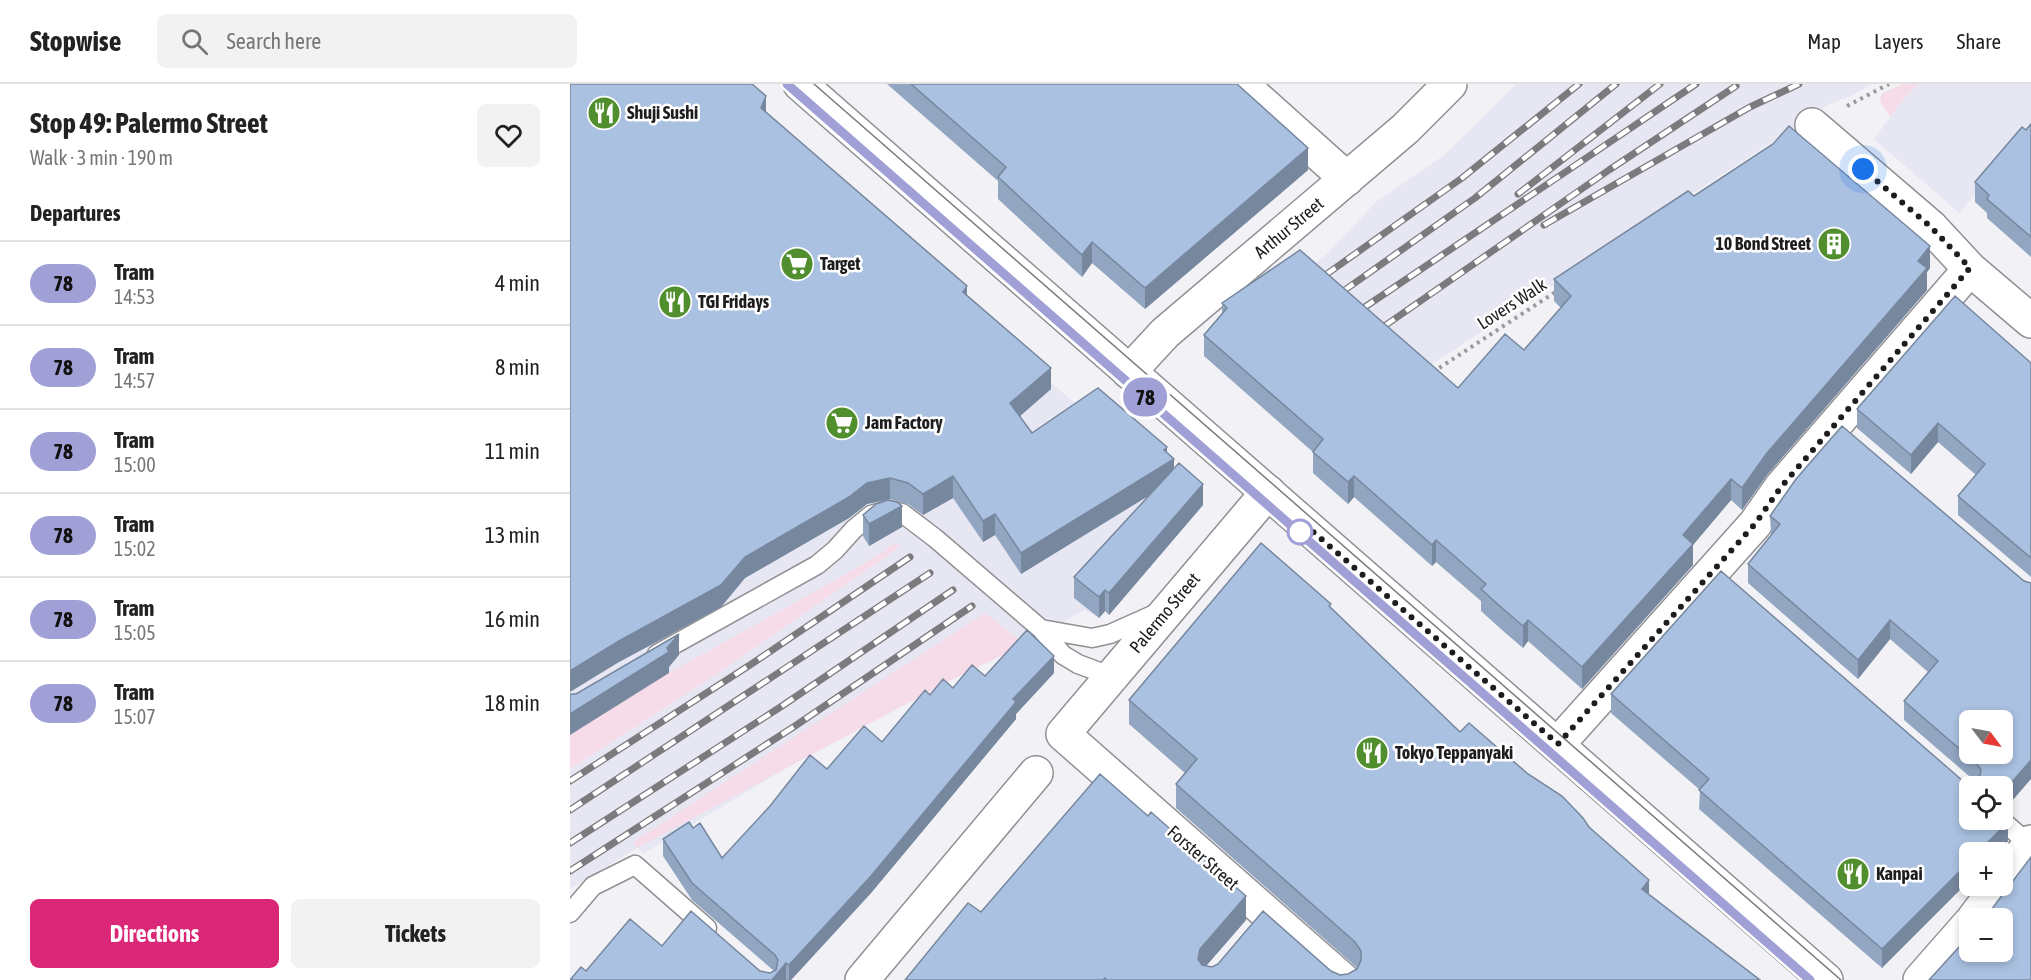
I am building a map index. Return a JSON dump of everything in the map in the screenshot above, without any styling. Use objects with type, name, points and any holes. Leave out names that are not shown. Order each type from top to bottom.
[{"type":"street","points":[[800,84],[1826,980]]},
{"type":"street","points":[[1241,84],[1347,179]]},
{"type":"street","name":"Arthur Street","points":[[1129,372],[1165,333],[1405,129],[1450,84]]},
{"type":"street","points":[[1812,125],[1931,227],[1970,268],[2031,321]]},
{"type":"street","points":[[1558,744],[1721,576],[1781,487],[1841,429],[1970,268]]},
{"type":"street","name":"Palermo Street","points":[[1064,734],[1268,492]]},
{"type":"street","name":"Forster Street","points":[[1064,734],[1259,922],[1343,980]]},
{"type":"street","points":[[862,980],[1036,773]]},
{"type":"street","points":[[2013,866],[2030,843]]},
{"type":"street","points":[[1982,908],[1991,896]]},
{"type":"street","points":[[1920,980],[1959,936]]},
{"type":"lane","points":[[646,660],[817,565],[871,515],[888,510],[902,513],[917,524],[1041,629],[1063,655],[1078,664],[1113,677]]},
{"type":"lane","points":[[1041,629],[1092,638],[1170,608]]},
{"type":"lane","points":[[2013,829],[2030,843]]},
{"type":"lane","points":[[570,913],[593,886],[635,865],[723,942]]},
{"type":"path","name":"Lovers Walk","points":[[1428,375],[1558,291]]},
{"type":"shaded area","name":"Jam Factory","points":[[570,84],[706,84],[1197,509],[1099,617],[1084,610],[1025,644],[949,681],[790,766],[643,854],[637,848],[570,889],[570,769],[714,676],[900,547],[894,544],[862,565],[669,673],[570,734]]},
{"type":"shaded area","points":[[1516,84],[1872,84],[1851,96],[1830,104],[1431,365],[1424,365],[1312,451],[1204,356],[1327,254],[1377,201],[1443,156]]},
{"type":"shaded area","points":[[1902,84],[1919,84],[1905,97],[1890,117],[1880,97],[1883,93]]},
{"type":"shaded area","points":[[1919,84],[2031,84],[2031,131],[1959,213],[1874,139],[1905,97]]},
{"type":"shaded area","points":[[895,543],[900,547],[714,676],[570,769],[570,734],[669,673],[862,565]]},
{"type":"shaded area","points":[[985,613],[1025,644],[949,681],[637,848],[633,842]]},
{"type":"building","name":"Jam Factory","points":[[570,84],[752,84],[766,96],[761,108],[967,286],[963,292],[1051,368],[1010,403],[1032,433],[1098,388],[1167,447],[1164,450],[1174,459],[1021,553],[995,514],[983,521],[953,476],[923,494],[908,483],[890,478],[867,483],[849,497],[745,557],[721,585],[619,641],[570,671]]},
{"type":"building","points":[[911,84],[1237,84],[1308,148],[1145,288],[1092,242],[1082,255],[998,177],[1006,167]]},
{"type":"building","points":[[2031,124],[2031,237],[1987,199],[1989,195],[1975,182],[2022,127],[2026,130]]},
{"type":"building","points":[[1789,126],[1930,246],[1918,261],[1927,268],[1767,453],[1742,488],[1731,479],[1683,535],[1693,544],[1582,667],[1528,620],[1523,626],[1502,608],[1481,589],[1486,584],[1436,540],[1432,545],[1354,476],[1348,482],[1313,452],[1323,439],[1204,335],[1227,308],[1222,303],[1300,250],[1458,388],[1505,334],[1524,350],[1571,296],[1554,279],[1688,191],[1694,196],[1773,144]]},
{"type":"building","points":[[1955,296],[2031,363],[2031,558],[1958,496],[1985,464],[1938,423],[1911,455],[1857,409]]},
{"type":"building","points":[[1842,426],[2024,581],[2031,583],[2031,760],[2013,781],[2013,776],[1980,776],[1981,770],[1977,764],[2013,764],[2013,710],[1959,710],[1959,748],[1904,701],[1938,661],[1890,620],[1858,660],[1748,564],[1780,524],[1770,516],[1796,479]]},
{"type":"building","points":[[1179,463],[1203,484],[1109,593],[1105,590],[1099,597],[1074,577]]},
{"type":"building","points":[[888,500],[902,506],[869,524],[863,515],[876,504]]},
{"type":"building","points":[[1261,543],[1331,604],[1329,606],[1460,732],[1469,723],[1528,774],[1562,796],[1589,827],[1649,880],[1642,889],[1760,980],[1107,980],[1105,978],[1103,980],[905,980],[968,903],[981,912],[1100,774],[1148,816],[1151,812],[1246,896],[1200,949],[1198,959],[1202,965],[1212,967],[1218,964],[1263,911],[1331,971],[1340,975],[1357,969],[1361,960],[1361,951],[1355,942],[1176,784],[1197,759],[1129,700]]},
{"type":"building","points":[[1721,571],[1959,778],[1959,830],[2000,830],[1988,842],[1959,842],[1959,872],[1882,949],[1699,790],[1709,779],[1611,694]]},
{"type":"building","points":[[1027,630],[1054,656],[1013,699],[1016,702],[871,876],[789,965],[786,963],[772,980],[570,980],[581,967],[586,971],[630,919],[662,946],[691,911],[760,971],[770,973],[776,970],[778,960],[775,955],[692,883],[663,839],[689,822],[693,828],[700,823],[722,858],[770,806],[810,755],[827,769],[864,726],[882,742],[925,690],[930,695],[943,679],[953,688],[972,665],[985,676]]},
{"type":"building","points":[[679,634],[667,648],[669,652],[570,714],[570,694],[576,694]]},
{"type":"building","points":[[2031,857],[2031,980],[1929,980],[1959,947],[1959,962],[2013,962],[2013,908],[1993,908],[2002,896],[2013,896],[2013,881]]},
{"type":"tram line","points":[[787,84],[1810,980]]},
{"type":"tram line","name":"78","points":[[787,84],[1810,980]]},
{"type":"tram line","points":[[814,84],[1841,980]]},
{"type":"railway","points":[[1324,276],[1462,178],[1579,84]]},
{"type":"railway","points":[[1342,292],[1475,198],[1616,84]]},
{"type":"railway","points":[[1518,194],[1660,84]]},
{"type":"railway","points":[[1362,309],[1696,84]]},
{"type":"railway","points":[[1544,225],[1750,107],[1799,84]]},
{"type":"railway","points":[[1383,327],[1609,170],[1736,86]]},
{"type":"railway","points":[[570,781],[753,663],[910,557]]},
{"type":"railway","points":[[570,810],[930,573]]},
{"type":"railway","points":[[570,843],[782,706],[953,590]]},
{"type":"railway","points":[[570,871],[795,726],[972,606]]},
{"type":"place","name":"Shuji Sushi","points":[[604,113]]},
{"type":"place","name":"10 Bond Street","points":[[1834,244]]},
{"type":"place","name":"Target","points":[[797,264]]},
{"type":"place","name":"TGI Fridays","points":[[675,302]]},
{"type":"place","name":"Jam Factory","points":[[842,423]]},
{"type":"place","name":"Tokyo Teppanyaki","points":[[1372,753]]},
{"type":"place","name":"Kanpai","points":[[1853,874]]},
{"type":"route","points":[[1300,532],[1304,524],[1558,744],[1755,524],[1781,487],[1970,268],[1931,227],[1863,169]]}]
